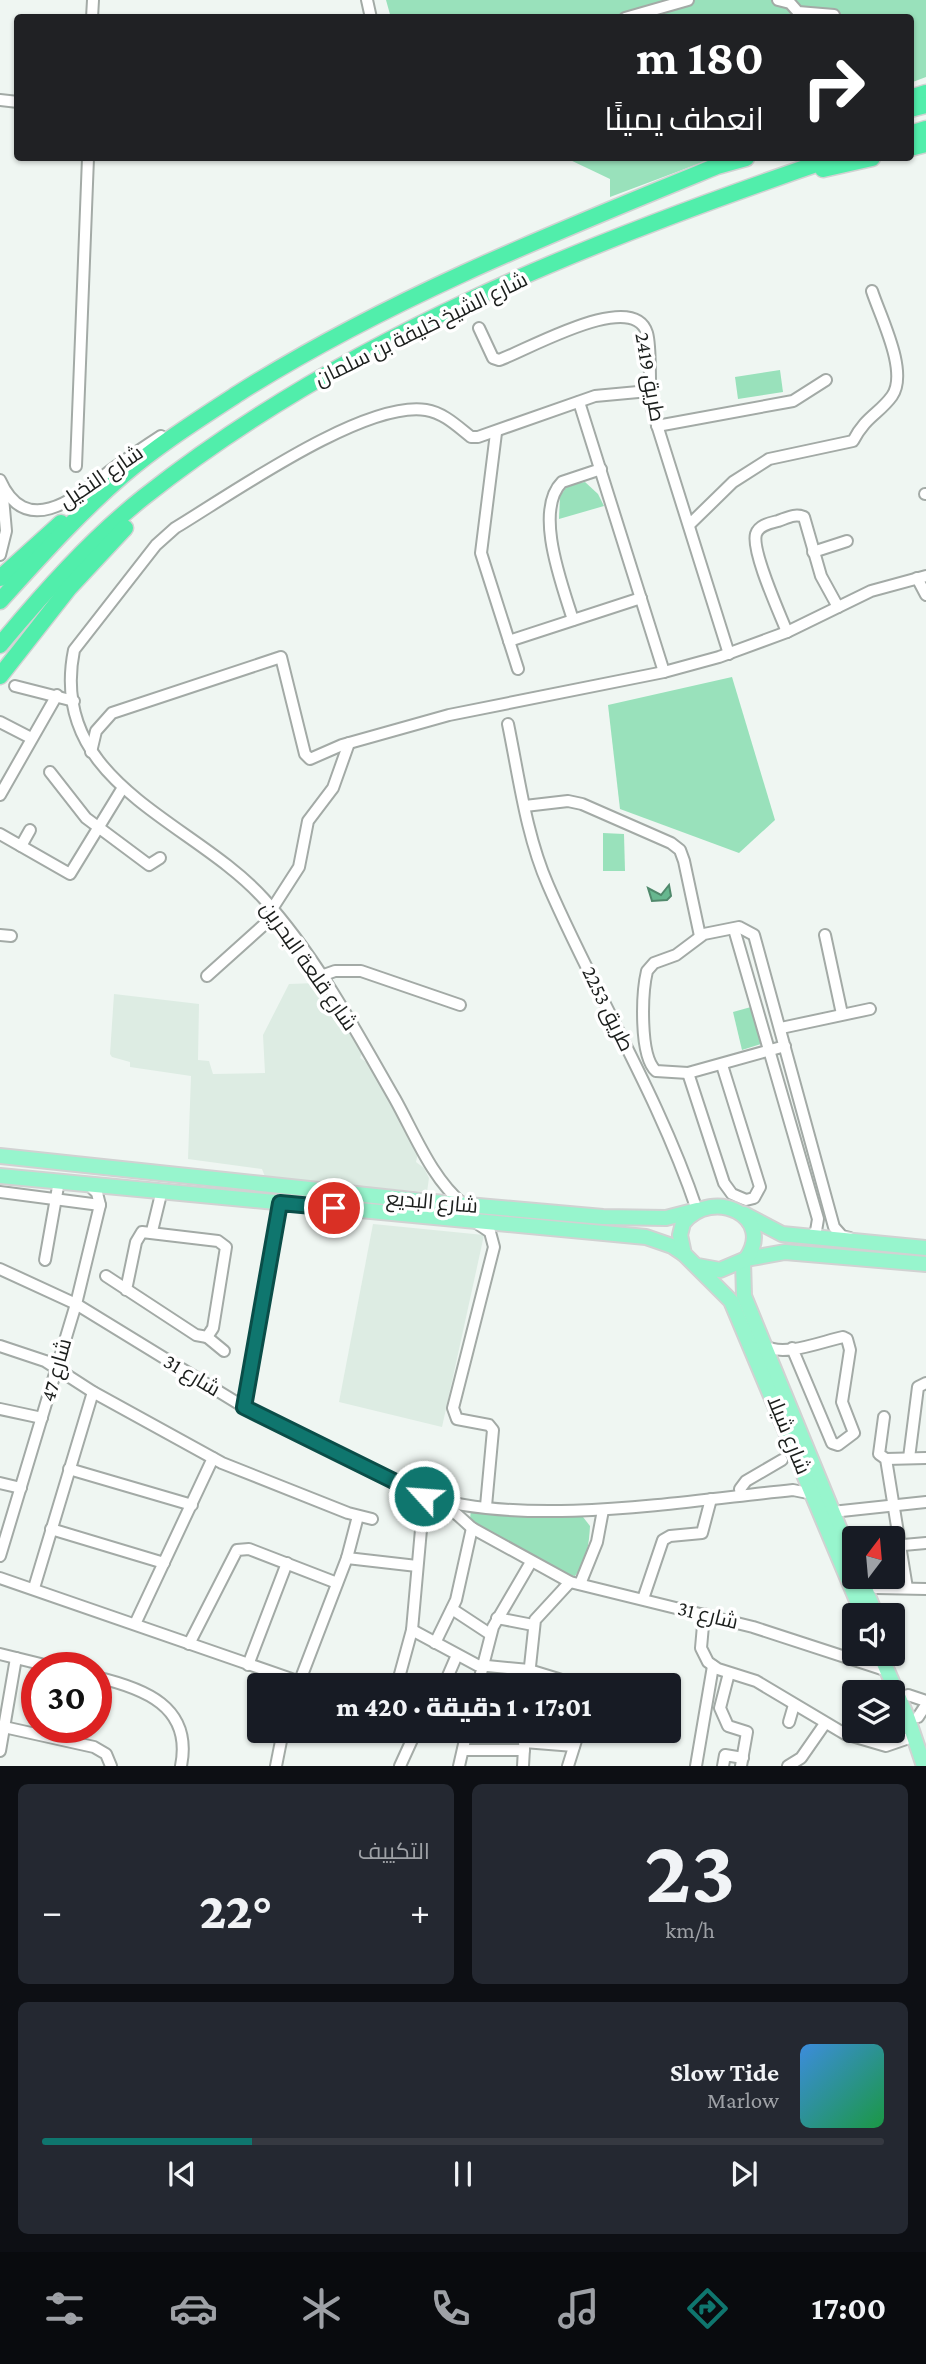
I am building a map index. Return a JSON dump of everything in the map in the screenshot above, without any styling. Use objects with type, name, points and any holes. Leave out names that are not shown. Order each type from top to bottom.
[{"type":"highway","name":"شارع الشيخ خليفة بن سلمان","points":[[0,601],[55,540],[121,477],[204,416],[293,359],[437,286],[572,225],[733,161]]},
{"type":"highway","name":"شارع الشيخ خليفة بن سلمان","points":[[0,645],[115,523],[143,498],[208,450],[307,385],[450,310],[745,188],[825,161]]},
{"type":"highway","points":[[745,188],[859,161]]},
{"type":"highway","points":[[0,676],[69,588],[124,529],[208,450]]},
{"type":"highway","points":[[0,578],[41,539],[121,477]]},
{"type":"main road","name":"شارع البديع","points":[[0,1156],[464,1205],[644,1218],[666,1218],[696,1210]]},
{"type":"main road","name":"شارع البديع","points":[[0,1176],[627,1236],[662,1241],[684,1254]]},
{"type":"main road","points":[[926,1248],[809,1237],[772,1230],[724,1206],[696,1210],[681,1229],[684,1254],[698,1266],[720,1270],[745,1260],[785,1252],[926,1264]]},
{"type":"main road","points":[[741,1213],[748,1220],[753,1238],[745,1260]]},
{"type":"main road","points":[[627,1236],[669,1255],[705,1283],[768,1358]]},
{"type":"main road","name":"شارع شيلا","points":[[745,1260],[742,1289],[768,1358],[842,1531]]},
{"type":"main road","name":"شارع شيلا","points":[[698,1266],[731,1301],[768,1358],[803,1472],[858,1603]]},
{"type":"main road","points":[[885,1666],[920,1738]]},
{"type":"main road","points":[[896,1666],[918,1717],[924,1766]]},
{"type":"street","points":[[639,14],[688,0]]},
{"type":"street","points":[[778,0],[790,3],[799,12],[822,14]]},
{"type":"street","points":[[76,466],[88,161]]},
{"type":"street","points":[[689,526],[733,482],[769,459],[853,441],[865,420],[890,398],[895,389],[897,368],[872,291]]},
{"type":"street","name":"طريق 2419","points":[[479,328],[493,358],[499,360],[600,318],[632,317],[640,322],[647,333],[649,391],[657,426],[729,654]]},
{"type":"street","points":[[657,426],[793,401],[826,380]]},
{"type":"street","points":[[518,669],[481,553],[496,433],[612,392],[649,391]]},
{"type":"street","points":[[579,402],[664,672]]},
{"type":"street","name":"شارع قلعة البحرين","points":[[464,1205],[438,1176],[321,976],[274,911],[242,878],[122,789],[91,752],[77,723],[72,663],[74,650],[156,545],[175,528],[343,428],[377,415],[416,409],[429,410],[452,421],[471,437],[496,433]]},
{"type":"street","name":"شارع النخيل","points":[[1,482],[22,506],[42,510],[62,506],[177,426],[204,416]]},
{"type":"street","points":[[573,620],[552,548],[553,498],[562,482],[601,469]]},
{"type":"street","name":"شارع النخيل","points":[[0,555],[6,522],[1,482]]},
{"type":"street","points":[[787,632],[764,574],[756,540],[757,532],[764,525],[800,515],[806,520],[813,552],[838,607]]},
{"type":"street","points":[[813,552],[847,541]]},
{"type":"street","points":[[91,752],[100,724],[112,713],[281,657],[307,757],[314,758],[349,743],[489,706],[664,672],[729,654],[787,632],[871,591],[921,577],[926,595]]},
{"type":"street","points":[[509,640],[641,598]]},
{"type":"street","points":[[15,686],[74,701]]},
{"type":"street","points":[[0,795],[57,695]]},
{"type":"street","points":[[0,722],[31,738]]},
{"type":"street","name":"طريق 2253","points":[[508,724],[525,806],[547,882],[655,1101],[696,1210]]},
{"type":"street","points":[[207,976],[274,911],[299,867],[308,821],[335,785],[349,743]]},
{"type":"street","points":[[50,772],[97,828],[149,865],[160,858]]},
{"type":"street","points":[[0,834],[70,874],[122,789]]},
{"type":"street","points":[[525,806],[568,801],[582,804],[671,843],[680,850],[684,861],[700,936]]},
{"type":"street","points":[[21,846],[30,830]]},
{"type":"street","points":[[809,1237],[816,1231],[817,1219],[734,929],[745,927],[754,934],[835,1230],[842,1236],[869,1242]]},
{"type":"street","name":"طريق 2253","points":[[734,929],[700,936],[681,952],[654,963],[647,971],[644,1040],[651,1067],[662,1073],[688,1073],[785,1046]]},
{"type":"street","points":[[825,935],[842,1014]]},
{"type":"street","points":[[321,976],[335,971],[361,971],[397,986],[460,1005]]},
{"type":"street","points":[[780,1028],[870,1009]]},
{"type":"street","points":[[688,1073],[724,1183],[732,1194],[746,1200],[754,1198],[760,1187],[722,1065]]},
{"type":"street","points":[[640,1073],[651,1067]]},
{"type":"street","points":[[422,1201],[436,1190],[438,1176]]},
{"type":"street","points":[[45,1260],[59,1181]]},
{"type":"street","points":[[0,1192],[100,1205],[97,1194],[89,1185]]},
{"type":"street","points":[[152,1231],[162,1190]]},
{"type":"street","points":[[244,1407],[280,1203]]},
{"type":"street","name":"شارع 47","points":[[0,1556],[76,1304],[100,1205]]},
{"type":"street","points":[[469,1220],[490,1232],[494,1247]]},
{"type":"street","points":[[486,1506],[494,1436],[489,1425],[457,1419],[453,1408],[494,1247],[505,1231],[516,1224]]},
{"type":"street","points":[[126,1290],[142,1232],[152,1231],[218,1241],[226,1247],[213,1328],[207,1337]]},
{"type":"street","name":"شارع 31","points":[[0,1269],[76,1304],[244,1407],[424,1496],[442,1501],[486,1506],[603,1510],[793,1490],[813,1494]]},
{"type":"street","points":[[106,1276],[196,1335],[207,1337],[224,1351]]},
{"type":"street","points":[[768,1358],[792,1348],[843,1337],[849,1343],[842,1402],[854,1433],[838,1445],[832,1443],[792,1348]]},
{"type":"street","points":[[0,1346],[33,1355],[93,1392],[214,1458],[358,1516],[372,1519]]},
{"type":"street","points":[[909,1458],[922,1385]]},
{"type":"street","points":[[33,1588],[93,1392]]},
{"type":"street","points":[[0,1409],[42,1418]]},
{"type":"street","points":[[884,1417],[879,1454],[886,1460],[895,1526]]},
{"type":"street","points":[[135,1624],[214,1458]]},
{"type":"street","points":[[886,1460],[926,1458]]},
{"type":"street","points":[[741,1495],[740,1489],[746,1481],[782,1460]]},
{"type":"street","points":[[69,1469],[192,1505]]},
{"type":"street","points":[[793,1490],[801,1483],[803,1472]]},
{"type":"street","points":[[0,1483],[21,1488]]},
{"type":"street","points":[[400,1673],[412,1630],[424,1496]]},
{"type":"street","points":[[643,1599],[660,1543],[670,1536],[702,1533],[711,1499]]},
{"type":"street","name":"شارع 31","points":[[442,1501],[472,1528],[531,1562],[575,1583],[754,1627],[842,1656]]},
{"type":"street","points":[[832,1512],[926,1502]]},
{"type":"street","points":[[529,1673],[533,1625],[575,1583],[597,1542],[603,1510]]},
{"type":"street","points":[[302,1673],[347,1558],[358,1516]]},
{"type":"street","points":[[435,1643],[452,1609],[472,1528]]},
{"type":"street","points":[[51,1529],[164,1563]]},
{"type":"street","points":[[905,1545],[926,1543]]},
{"type":"street","points":[[189,1644],[237,1550],[249,1549],[337,1583]]},
{"type":"street","points":[[347,1558],[417,1566]]},
{"type":"street","points":[[481,1673],[490,1634],[497,1618],[531,1562]]},
{"type":"street","points":[[248,1665],[286,1563]]},
{"type":"street","points":[[0,1578],[269,1673]]},
{"type":"street","points":[[905,1580],[907,1588]]},
{"type":"street","points":[[874,1601],[907,1588],[926,1589]]},
{"type":"street","points":[[452,1609],[490,1634]]},
{"type":"street","points":[[704,1614],[701,1648],[713,1666],[750,1678],[824,1725],[883,1746],[920,1738]]},
{"type":"street","points":[[497,1618],[533,1625]]},
{"type":"street","points":[[412,1630],[482,1667],[539,1673]]},
{"type":"street","points":[[0,1654],[21,1659]]},
{"type":"street","points":[[449,1673],[457,1655]]},
{"type":"street","points":[[0,1751],[16,1658]]},
{"type":"street","points":[[696,1766],[713,1666]]},
{"type":"street","name":"شارع 31","points":[[871,1666],[888,1671]]},
{"type":"street","points":[[723,1766],[725,1755],[742,1762],[747,1732],[725,1723],[720,1708],[729,1673]]},
{"type":"street","points":[[112,1681],[146,1691],[174,1717],[184,1752],[181,1766]]},
{"type":"street","points":[[709,1685],[724,1689]]},
{"type":"street","points":[[908,1695],[926,1702],[918,1717]]},
{"type":"street","points":[[789,1722],[794,1704]]},
{"type":"street","points":[[788,1766],[805,1751],[824,1725]]},
{"type":"street","points":[[4,1727],[94,1747],[106,1754],[111,1766]]},
{"type":"street","points":[[276,1766],[281,1743]]},
{"type":"street","points":[[400,1766],[411,1743]]},
{"type":"street","points":[[459,1766],[464,1743]]},
{"type":"street","points":[[463,1750],[510,1743]]},
{"type":"street","points":[[523,1766],[524,1743]]},
{"type":"street","points":[[544,1743],[574,1746]]},
{"type":"street","points":[[568,1766],[575,1743]]},
{"type":"street","points":[[805,1751],[808,1766]]},
{"type":"shaded area","points":[[386,0],[926,0],[926,77],[914,82],[914,14],[390,14]]},
{"type":"shaded area","points":[[572,161],[706,161],[610,197],[610,179]]},
{"type":"shaded area","points":[[780,370],[783,392],[738,399],[735,377]]},
{"type":"shaded area","points":[[585,482],[598,494],[604,506],[559,519],[560,496],[568,485]]},
{"type":"shaded area","points":[[732,677],[775,820],[739,853],[620,809],[608,705]]},
{"type":"shaded area","points":[[603,833],[624,834],[625,871],[603,871]]},
{"type":"shaded area","points":[[669,885],[671,896],[667,900],[652,901],[648,888],[661,895]]},
{"type":"shaded area","points":[[317,983],[362,1053],[360,1058],[368,1063],[418,1153],[416,1162],[424,1168],[429,1178],[427,1192],[266,1179],[262,1169],[188,1159],[191,1076],[130,1067],[130,1062],[110,1054],[114,994],[199,1004],[198,1060],[209,1061],[213,1074],[265,1073],[263,1035],[289,984]]},
{"type":"shaded area","points":[[751,1007],[761,1044],[742,1050],[733,1012]]},
{"type":"shaded area","points":[[373,1224],[484,1235],[442,1427],[339,1402]]},
{"type":"shaded area","points":[[471,1510],[583,1517],[590,1526],[585,1558],[575,1576],[549,1568],[505,1544],[470,1519]]},
{"type":"route","points":[[334,1208],[280,1203],[244,1407],[424,1496]]}]
